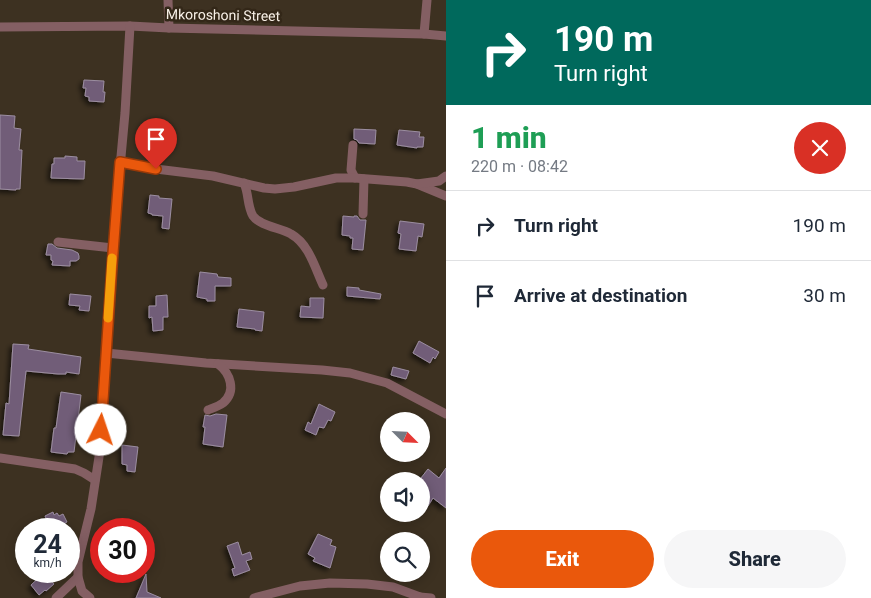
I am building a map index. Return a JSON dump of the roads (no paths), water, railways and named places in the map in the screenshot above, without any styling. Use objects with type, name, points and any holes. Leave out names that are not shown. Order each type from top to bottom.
[{"type":"street","points":[[168,0],[169,28]]},
{"type":"street","points":[[424,34],[427,0]]},
{"type":"street","points":[[80,554],[91,509],[99,457],[130,26]]},
{"type":"street","name":"Mkoroshoni Street","points":[[0,28],[130,26],[446,36]]},
{"type":"street","points":[[353,144],[363,214]]},
{"type":"street","points":[[120,162],[156,169],[213,176],[264,188],[294,187],[330,179],[357,176],[417,184],[446,196]]},
{"type":"street","points":[[417,184],[439,181],[446,176]]},
{"type":"street","points":[[244,183],[254,217],[263,223],[284,230],[298,238],[304,245],[323,285]]},
{"type":"street","points":[[58,242],[113,248]]},
{"type":"street","points":[[106,353],[218,364],[350,373],[387,383],[446,414]]},
{"type":"street","points":[[208,410],[224,402],[232,389],[228,374],[218,364]]},
{"type":"street","points":[[0,458],[74,469],[95,480]]},
{"type":"street","points":[[56,598],[72,583]]},
{"type":"street","points":[[80,583],[82,591],[90,598]]},
{"type":"street","points":[[254,598],[300,586],[330,583],[393,586],[418,597],[431,598]]}]
